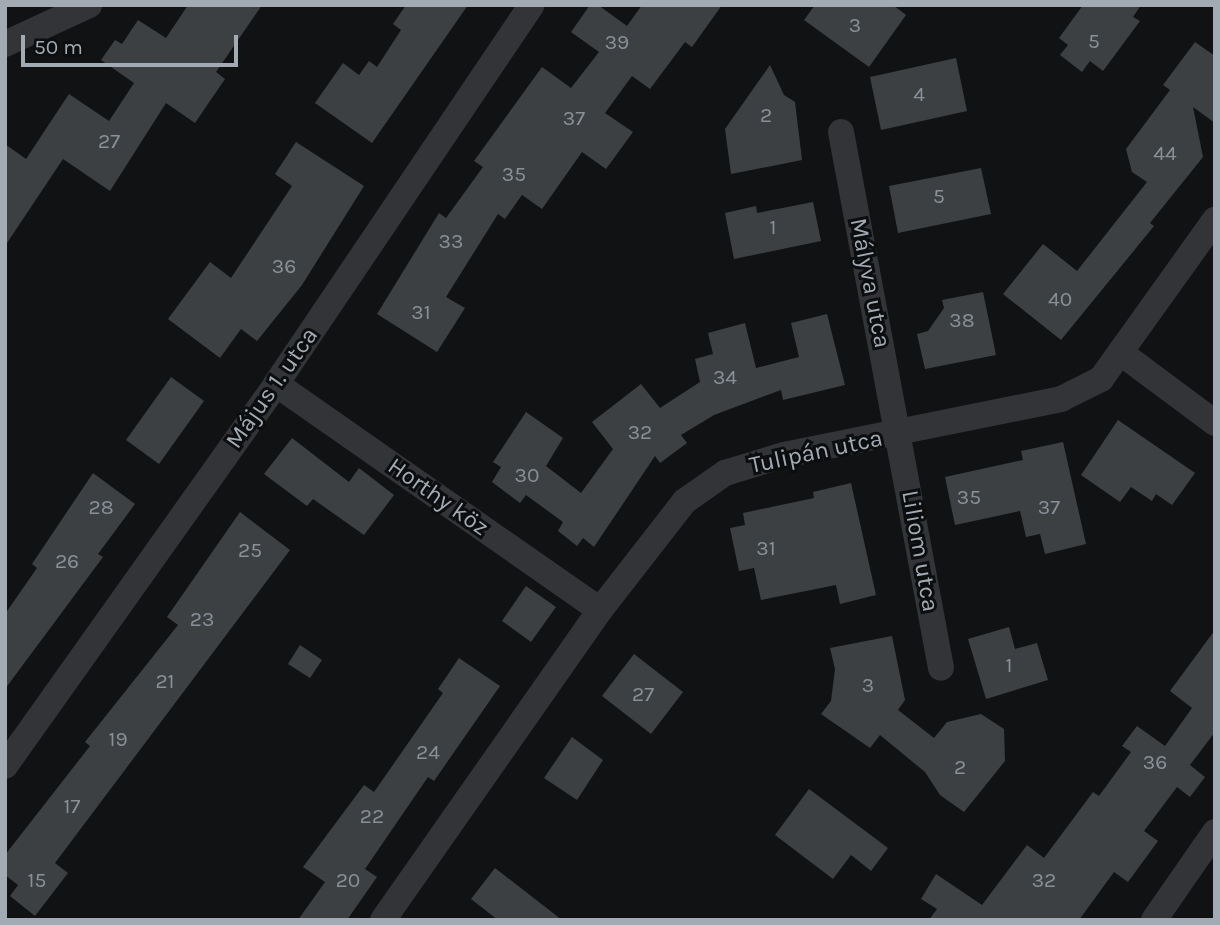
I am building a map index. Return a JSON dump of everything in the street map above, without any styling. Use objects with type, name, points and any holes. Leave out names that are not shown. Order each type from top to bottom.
[{"type":"street","points":[[5,44],[89,5]]},
{"type":"street","name":"Május 1. utca","points":[[5,766],[276,384],[533,5]]},
{"type":"street","name":"Mályva utca","points":[[841,132],[899,435]]},
{"type":"street","name":"Tulipán utca","points":[[383,920],[600,610],[685,501],[725,473],[784,455],[899,435],[1061,399],[1101,380],[1215,220]]},
{"type":"street","points":[[1121,353],[1215,423]]},
{"type":"street","name":"Horthy köz","points":[[276,384],[600,610]]},
{"type":"street","name":"Liliom utca","points":[[899,435],[941,668]]},
{"type":"street","points":[[1154,920],[1215,832]]},
{"type":"building","points":[[188,5],[262,5],[216,72],[225,79],[195,123],[166,103],[110,191],[63,159],[5,246],[5,144],[26,159],[69,94],[109,121],[134,83],[101,60],[115,40],[122,44],[138,20],[166,38]]},
{"type":"building","points":[[406,5],[468,5],[372,143],[315,103],[343,63],[359,75],[369,61],[377,67],[401,30],[393,24]]},
{"type":"building","points":[[590,5],[598,5],[627,26],[642,5],[722,5],[692,47],[685,42],[650,89],[632,76],[605,113],[633,132],[606,169],[582,152],[542,209],[522,195],[505,219],[498,214],[446,297],[465,308],[437,352],[377,314],[439,213],[446,218],[483,167],[474,161],[542,67],[571,88],[599,52],[571,32]]},
{"type":"building","points":[[815,5],[893,5],[906,15],[869,67],[804,20]]},
{"type":"building","points":[[1083,5],[1141,5],[1133,17],[1140,21],[1103,71],[1090,61],[1082,72],[1060,55],[1068,45],[1059,38]]},
{"type":"building","points":[[1195,42],[1215,56],[1215,123],[1193,107],[1203,157],[1150,223],[1154,226],[1061,340],[1003,294],[1043,244],[1077,271],[1147,182],[1132,172],[1126,149],[1170,90],[1163,85]]},
{"type":"building","points":[[956,58],[967,111],[881,130],[870,77]]},
{"type":"building","points":[[770,65],[784,95],[795,102],[802,160],[731,174],[725,129]]},
{"type":"building","points":[[296,142],[364,186],[302,285],[257,341],[241,329],[220,358],[168,319],[210,262],[231,278],[292,186],[275,174]]},
{"type":"building","points":[[981,168],[991,214],[898,233],[889,186]]},
{"type":"building","points":[[813,202],[821,241],[734,259],[725,213],[756,206],[757,213]]},
{"type":"building","points":[[983,292],[996,355],[925,369],[917,334],[928,331],[944,308],[942,300]]},
{"type":"building","points":[[827,314],[845,385],[783,400],[781,390],[714,415],[681,435],[687,443],[660,463],[655,456],[594,547],[583,538],[577,546],[558,531],[563,522],[526,495],[520,503],[492,482],[501,467],[493,462],[526,412],[563,438],[546,466],[581,493],[613,449],[592,422],[641,384],[660,408],[700,382],[695,359],[713,354],[708,333],[745,323],[756,368],[799,357],[791,323]]},
{"type":"building","points":[[171,377],[204,401],[159,464],[126,440]]},
{"type":"building","points":[[1118,420],[1195,473],[1172,505],[1156,494],[1152,501],[1131,487],[1120,502],[1081,475]]},
{"type":"building","points":[[292,438],[349,482],[359,468],[394,495],[364,535],[313,499],[307,506],[264,474]]},
{"type":"building","points":[[1063,442],[1086,544],[1045,554],[1040,534],[1026,537],[1020,511],[955,525],[945,477],[1023,460],[1021,451]]},
{"type":"building","points":[[93,473],[135,504],[98,554],[103,557],[5,689],[5,614],[37,568],[32,564]]},
{"type":"building","points":[[851,483],[876,595],[840,604],[836,585],[761,600],[754,568],[739,571],[730,528],[745,525],[743,513],[814,498],[813,492]]},
{"type":"building","points":[[240,512],[290,550],[55,863],[68,873],[35,916],[10,896],[18,885],[5,875],[5,855],[90,746],[85,742],[178,625],[167,617]]},
{"type":"building","points":[[526,586],[556,607],[531,642],[502,621]]},
{"type":"building","points":[[1009,627],[1015,649],[1037,643],[1048,680],[986,699],[968,639]]},
{"type":"building","points":[[1215,630],[1215,732],[1190,765],[1205,777],[1190,797],[1177,787],[1144,831],[1158,841],[1128,882],[1114,872],[1079,920],[929,920],[937,909],[921,899],[936,874],[982,905],[1027,845],[1044,858],[1093,792],[1099,796],[1131,752],[1122,746],[1137,726],[1165,746],[1192,708],[1170,691]]},
{"type":"building","points":[[892,636],[905,700],[898,710],[934,738],[947,722],[981,714],[1004,729],[1005,761],[964,812],[940,795],[925,772],[880,735],[870,748],[821,714],[831,701],[835,669],[830,648]]},
{"type":"building","points":[[300,645],[322,660],[310,678],[288,664]]},
{"type":"building","points":[[634,654],[683,692],[651,734],[602,696]]},
{"type":"building","points":[[459,658],[500,686],[434,781],[428,777],[365,869],[377,877],[347,920],[298,920],[325,882],[303,867],[364,785],[374,792],[443,693],[438,689]]},
{"type":"building","points":[[572,737],[603,760],[577,800],[544,778]]},
{"type":"building","points":[[809,789],[888,848],[871,871],[851,855],[833,879],[775,835]]},
{"type":"building","points":[[495,868],[562,920],[498,920],[471,899]]}]
